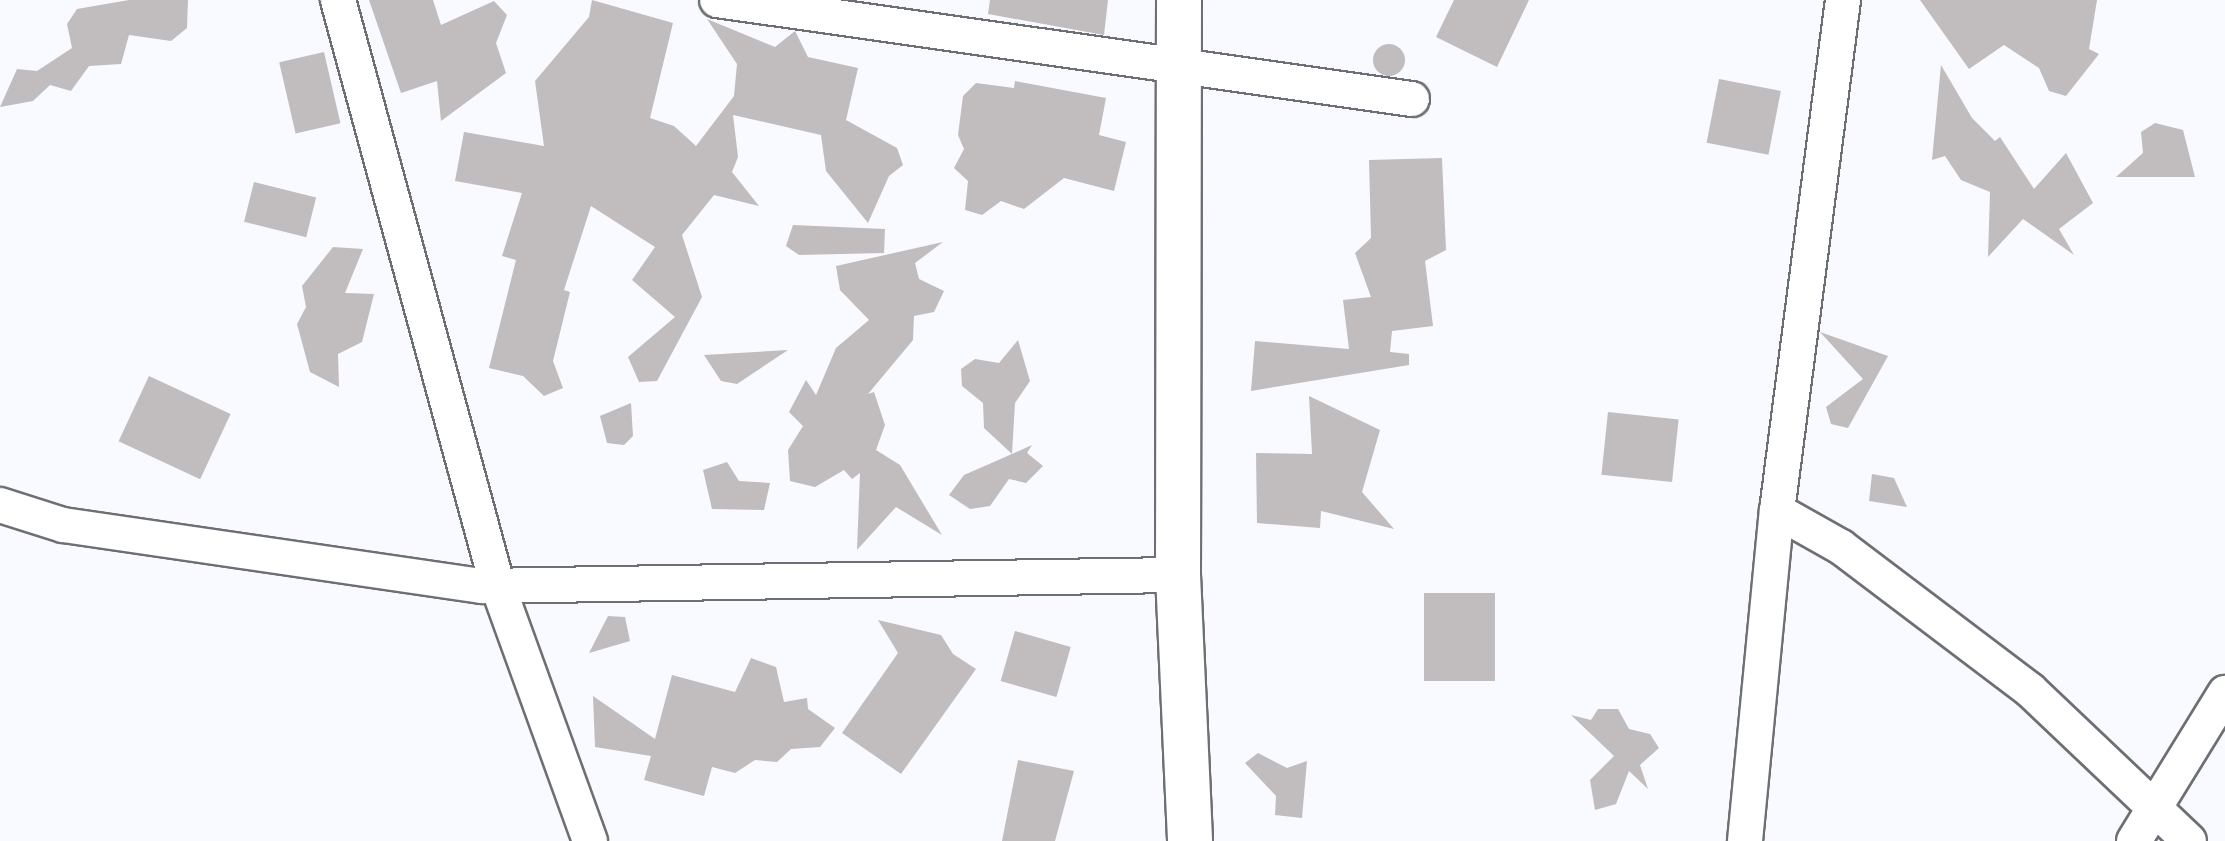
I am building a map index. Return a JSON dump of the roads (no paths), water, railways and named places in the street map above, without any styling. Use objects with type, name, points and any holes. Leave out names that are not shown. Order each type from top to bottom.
[{"type":"highway","points":[[1179,0],[1178,575],[1190,841]]},
{"type":"street","points":[[338,0],[497,584],[590,841]]},
{"type":"street","points":[[717,0],[1179,70],[1412,99]]},
{"type":"street","points":[[1745,841],[1777,511],[1843,0]]},
{"type":"street","points":[[0,505],[63,525],[227,553],[497,584],[1178,575]]},
{"type":"street","points":[[1777,511],[1841,547],[2030,690],[2157,803],[2189,841]]},
{"type":"street","points":[[2134,841],[2225,693]]}]
